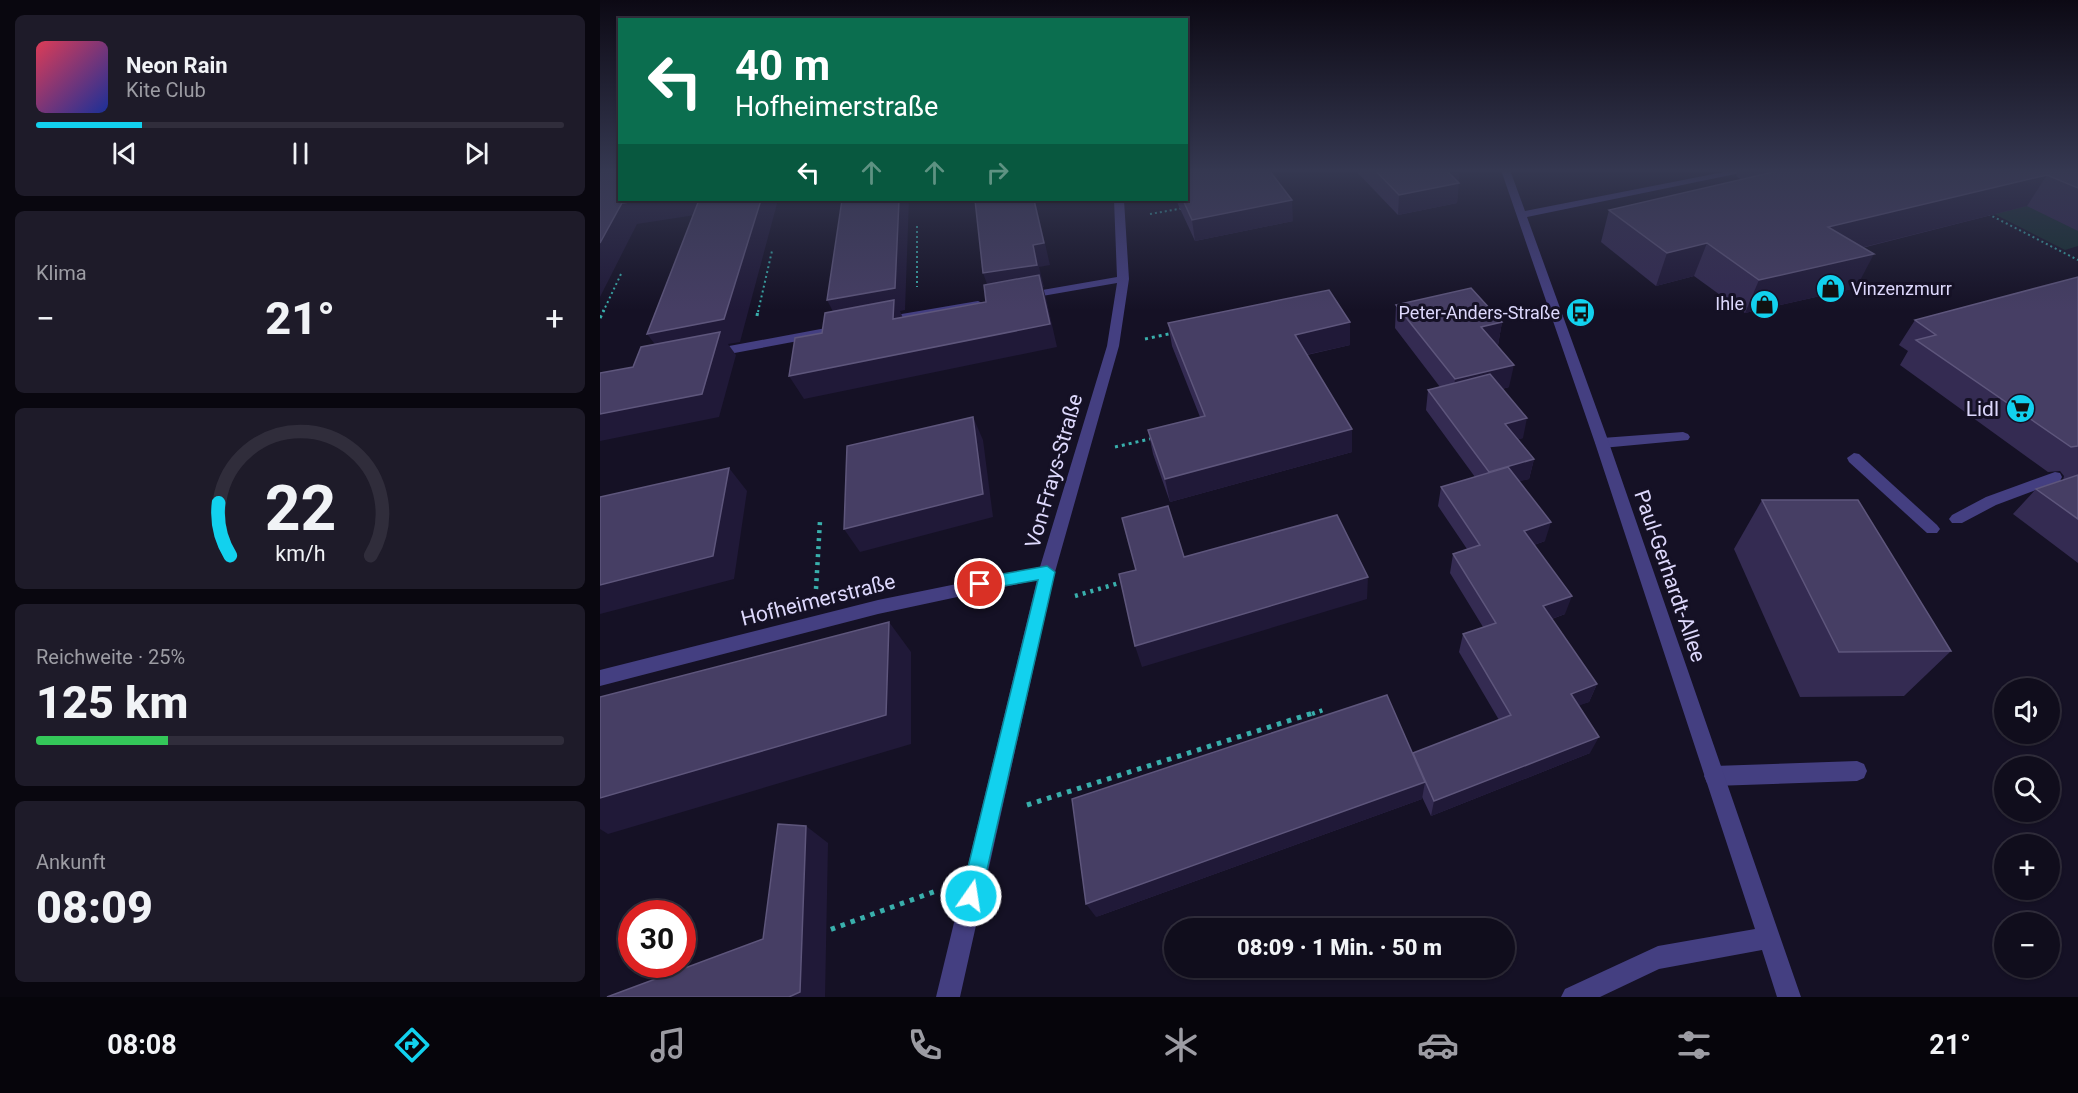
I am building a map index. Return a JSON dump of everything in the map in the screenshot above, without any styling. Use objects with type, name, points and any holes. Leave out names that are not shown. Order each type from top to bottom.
[{"type":"street","name":"Paul-Gerhardt-Allee","points":[[1521,217],[1602,443],[1789,997]]},
{"type":"street","name":"Von-Frays-Straße","points":[[948,997],[1047,572],[1113,346],[1123,279],[1120,219]]},
{"type":"street","points":[[1008,298],[1123,279]]},
{"type":"street","points":[[872,323],[986,302]]},
{"type":"street","points":[[704,355],[850,327]]},
{"type":"street","points":[[1602,443],[1683,437]]},
{"type":"street","points":[[1854,458],[1932,530]]},
{"type":"street","points":[[1958,519],[1991,501],[2055,477]]},
{"type":"street","name":"Hofheimerstraße","points":[[600,678],[815,623],[980,584],[1047,572]]},
{"type":"street","points":[[1714,776],[1857,771]]},
{"type":"street","points":[[1573,997],[1658,958],[1768,938]]},
{"type":"path","points":[[1120,219],[1135,217]]},
{"type":"path","points":[[1992,217],[2078,260]]},
{"type":"path","points":[[917,226],[917,314]]},
{"type":"path","points":[[750,346],[772,251]]},
{"type":"path","points":[[600,318],[621,274]]},
{"type":"path","points":[[1113,346],[1182,332]]},
{"type":"path","points":[[1082,455],[1160,436]]},
{"type":"path","points":[[815,623],[820,521]]},
{"type":"path","points":[[1040,606],[1129,580]]},
{"type":"path","points":[[990,818],[1323,710]]},
{"type":"path","points":[[813,936],[976,876]]},
{"type":"green space","points":[[1999,217],[2054,217],[2078,226],[2078,246],[2065,250]]},
{"type":"building","points":[[600,217],[615,217],[600,243]]},
{"type":"building","points":[[693,217],[756,217],[724,319],[647,334]]},
{"type":"building","points":[[840,217],[898,217],[895,288],[827,300]]},
{"type":"building","points":[[977,217],[1038,217],[1044,243],[1033,245],[1037,265],[983,273]]},
{"type":"building","points":[[1190,217],[1209,217],[1192,220]]},
{"type":"building","points":[[1618,217],[1872,217],[1828,227],[1874,254],[1759,280],[1707,243],[1667,253]]},
{"type":"building","points":[[1039,275],[1050,324],[789,376],[795,338],[822,333],[825,313],[894,300],[893,319],[986,302],[984,285]]},
{"type":"building","name":"Lidl","points":[[2078,277],[2078,446],[2071,447],[1916,340],[1936,335],[1915,320]]},
{"type":"building","points":[[1471,288],[1502,322],[1481,327],[1514,365],[1455,379],[1396,305]]},
{"type":"building","points":[[1329,290],[1350,322],[1295,335],[1352,429],[1165,479],[1148,430],[1205,416],[1168,323]]},
{"type":"building","points":[[720,332],[702,394],[600,414],[600,373],[633,367],[641,347]]},
{"type":"building","points":[[1490,374],[1527,418],[1505,424],[1534,459],[1489,472],[1428,390]]},
{"type":"building","points":[[973,417],[983,494],[844,529],[847,446]]},
{"type":"building","points":[[1508,467],[1551,522],[1524,531],[1572,596],[1543,606],[1597,684],[1571,694],[1599,737],[1434,801],[1413,753],[1511,715],[1463,634],[1496,623],[1453,554],[1480,545],[1441,487]]},
{"type":"building","points":[[729,468],[713,556],[600,585],[600,497]]},
{"type":"building","points":[[2078,475],[2078,519],[2036,489]]},
{"type":"building","points":[[1762,500],[1858,500],[1951,651],[1839,652]]},
{"type":"building","points":[[1168,506],[1184,557],[1337,515],[1368,577],[1135,646],[1119,574],[1136,570],[1122,518]]},
{"type":"building","points":[[889,622],[886,715],[600,798],[600,697]]},
{"type":"building","points":[[1387,695],[1425,782],[1086,904],[1072,799]]},
{"type":"building","points":[[778,824],[806,826],[800,992],[789,997],[607,997],[658,978],[696,978],[696,964],[763,939]]},
{"type":"place","name":"Vinzenzmurr","points":[[1830,289]]},
{"type":"place","name":"Ihle","points":[[1765,304]]},
{"type":"place","name":"Peter-Anders-Straße","points":[[1581,313]]},
{"type":"place","name":"Lidl","points":[[2020,409]]},
{"type":"route","points":[[971,896],[1047,572],[980,584]]}]
